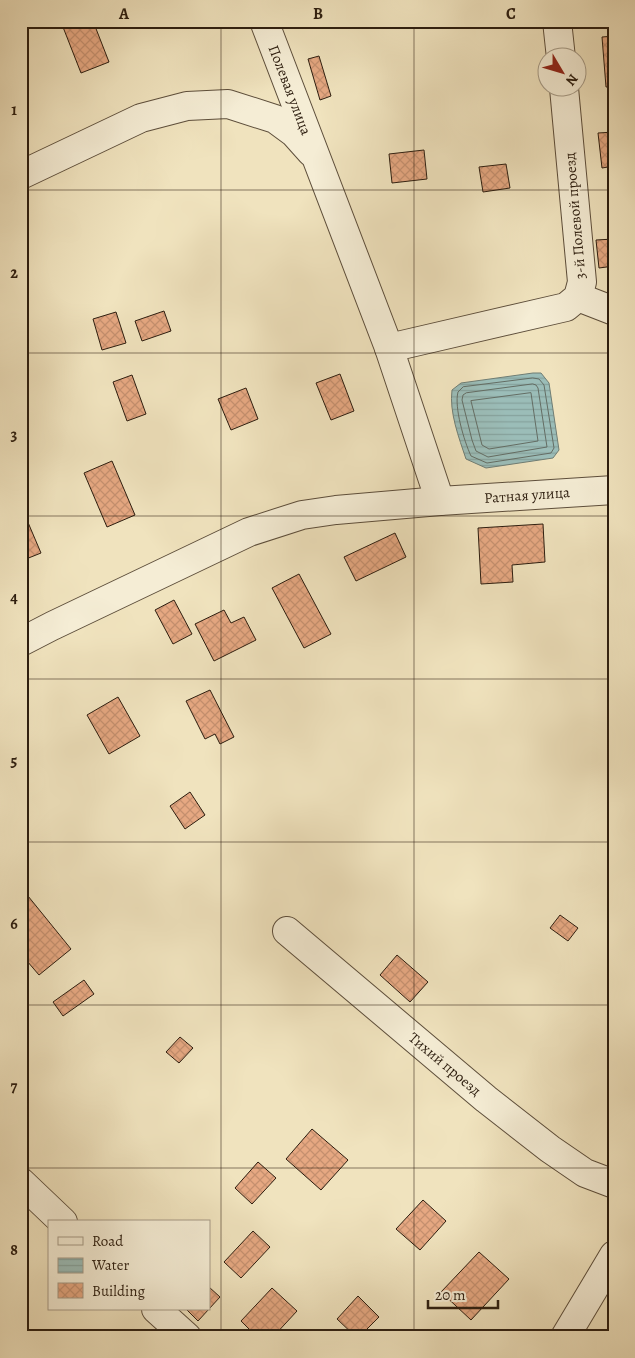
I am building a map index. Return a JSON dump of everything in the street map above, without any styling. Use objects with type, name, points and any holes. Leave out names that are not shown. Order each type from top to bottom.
[{"type":"street","name":"Полевая улица","points":[[264,21],[389,348],[440,501]]},
{"type":"street","points":[[558,21],[560,48]]},
{"type":"street","name":"3-й Полевой проезд","points":[[389,348],[566,308],[578,297],[582,282],[565,98]]},
{"type":"street","points":[[21,175],[141,118],[187,106],[228,104],[275,119],[294,133],[317,158]]},
{"type":"street","points":[[578,297],[614,311]]},
{"type":"street","name":"Ратная улица","points":[[21,642],[249,532],[302,515],[336,510],[440,501],[614,490]]},
{"type":"street","name":"Тихий проезд","points":[[287,931],[486,1099],[550,1150],[585,1172],[614,1184]]},
{"type":"street","points":[[21,1182],[62,1220]]},
{"type":"street","points":[[565,1337],[614,1255]]},
{"type":"street","points":[[157,1310],[187,1337]]},
{"type":"water","points":[[541,373],[549,383],[559,450],[553,458],[486,468],[466,459],[453,416],[452,390],[461,383]]},
{"type":"building","points":[[93,21],[109,62],[81,73],[61,22]]},
{"type":"building","points":[[614,36],[614,87],[606,87],[602,37]]},
{"type":"building","points":[[319,56],[331,96],[320,100],[308,59]]},
{"type":"building","points":[[614,132],[614,166],[602,168],[598,133]]},
{"type":"building","points":[[424,150],[427,179],[392,183],[389,154]]},
{"type":"building","points":[[506,164],[510,188],[483,192],[479,167]]},
{"type":"building","points":[[614,239],[614,266],[599,268],[596,240]]},
{"type":"building","points":[[164,311],[171,331],[142,341],[135,321]]},
{"type":"building","points":[[116,312],[126,343],[102,350],[93,319]]},
{"type":"building","points":[[340,374],[354,411],[331,420],[316,383]]},
{"type":"building","points":[[132,375],[146,414],[127,421],[113,382]]},
{"type":"building","points":[[246,388],[258,419],[231,430],[218,399]]},
{"type":"building","points":[[112,461],[135,515],[107,527],[84,473]]},
{"type":"building","points":[[21,506],[41,553],[21,561]]},
{"type":"building","points":[[543,524],[545,562],[512,565],[513,582],[481,584],[478,528]]},
{"type":"building","points":[[395,533],[406,557],[356,581],[344,557]]},
{"type":"building","points":[[299,574],[331,634],[304,648],[272,588]]},
{"type":"building","points":[[174,600],[192,634],[173,644],[155,610]]},
{"type":"building","points":[[224,610],[231,623],[244,617],[256,640],[214,661],[195,624]]},
{"type":"building","points":[[210,690],[234,737],[220,744],[215,734],[205,739],[186,701]]},
{"type":"building","points":[[118,697],[140,736],[109,754],[87,715]]},
{"type":"building","points":[[190,792],[205,815],[185,829],[170,806]]},
{"type":"building","points":[[28,896],[71,949],[39,975],[21,954],[21,902]]},
{"type":"building","points":[[560,915],[578,928],[568,941],[550,928]]},
{"type":"building","points":[[397,955],[428,982],[410,1002],[380,975]]},
{"type":"building","points":[[84,980],[94,994],[63,1016],[53,1002]]},
{"type":"building","points":[[180,1037],[193,1048],[179,1063],[166,1052]]},
{"type":"building","points":[[312,1129],[348,1160],[321,1190],[286,1159]]},
{"type":"building","points":[[258,1162],[276,1178],[252,1204],[235,1188]]},
{"type":"building","points":[[423,1200],[446,1221],[420,1250],[396,1229]]},
{"type":"building","points":[[253,1231],[270,1247],[241,1278],[224,1262]]},
{"type":"building","points":[[479,1252],[509,1279],[471,1320],[441,1292]]},
{"type":"building","points":[[210,1288],[220,1297],[210,1308]]},
{"type":"building","points":[[272,1288],[297,1311],[273,1337],[257,1337],[241,1321]]},
{"type":"building","points":[[358,1296],[379,1317],[359,1337],[356,1337],[337,1319]]},
{"type":"building","points":[[187,1310],[208,1310],[198,1321]]}]
